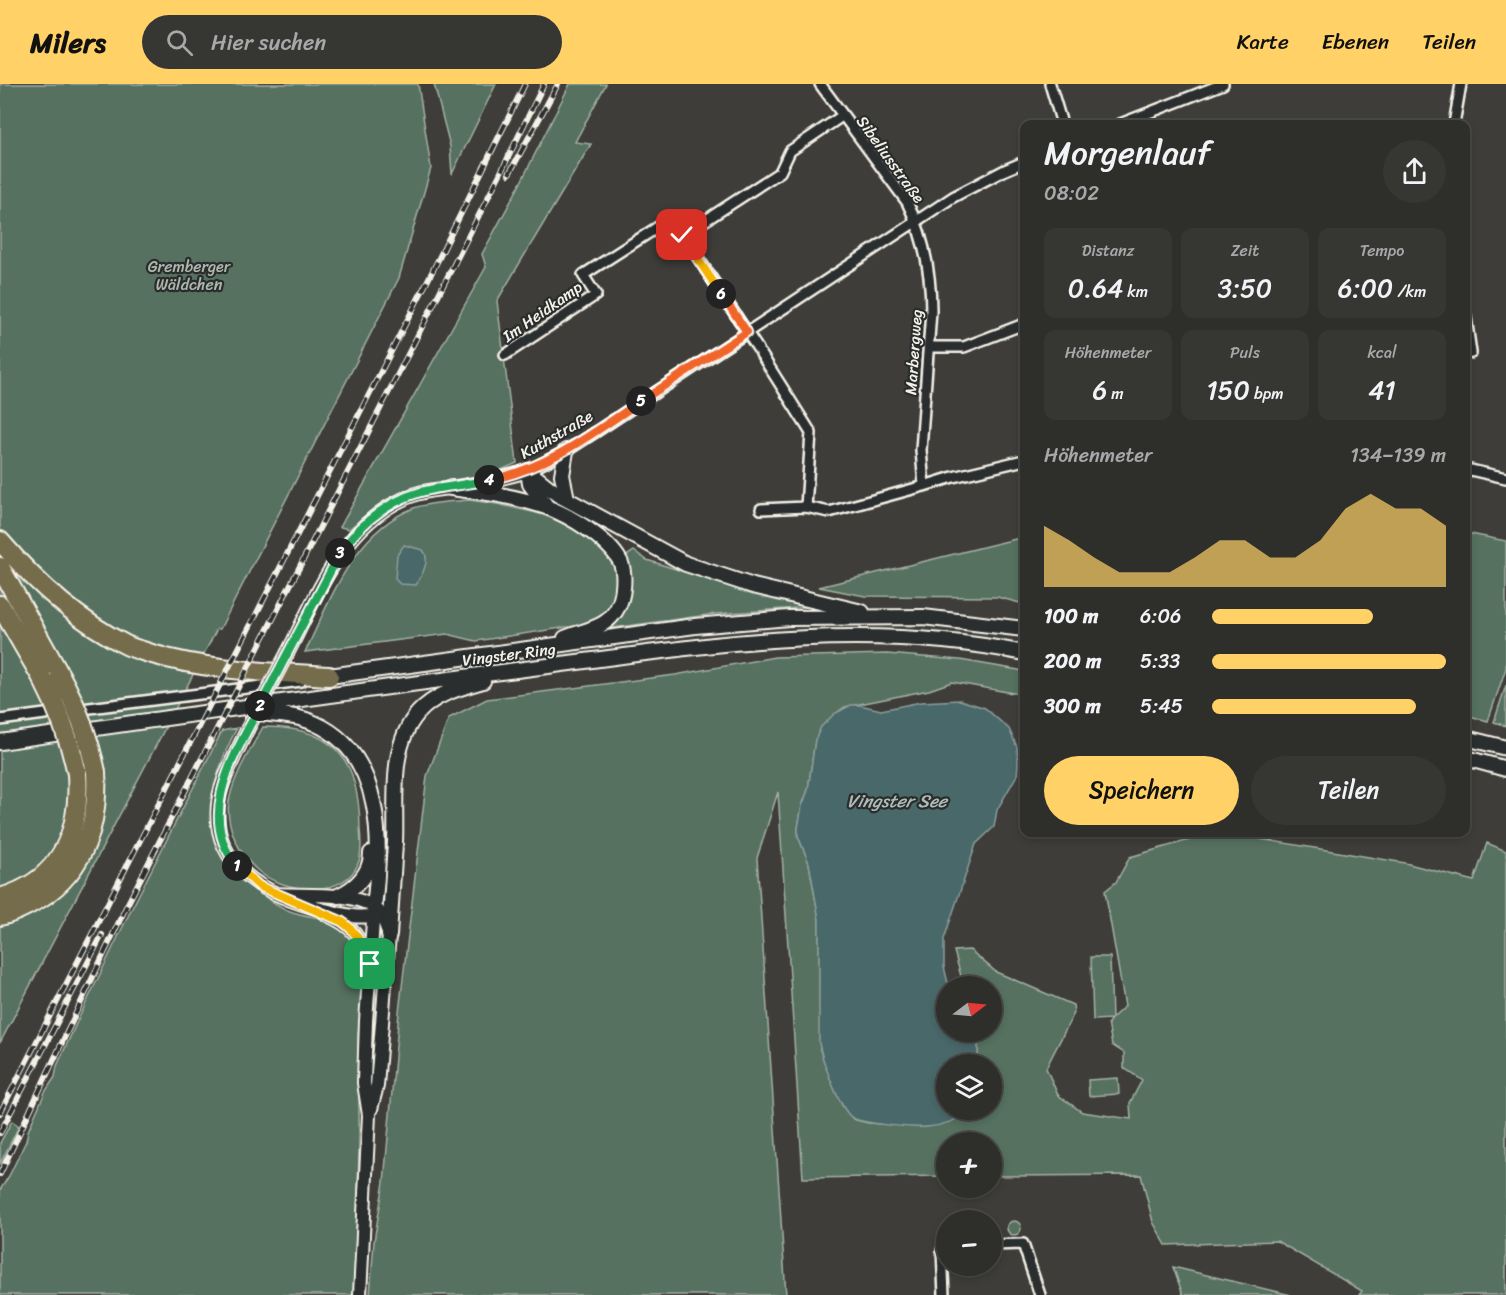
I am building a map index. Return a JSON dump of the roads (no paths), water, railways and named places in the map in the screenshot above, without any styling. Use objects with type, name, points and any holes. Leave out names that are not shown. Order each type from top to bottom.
[{"type":"highway","points":[[0,541],[42,587],[70,611],[128,646],[174,660],[225,668],[329,676]]},
{"type":"highway","points":[[0,567],[72,697],[90,746],[96,772],[97,794],[89,837],[77,861],[60,885],[41,898],[10,914],[0,916]]},
{"type":"highway","points":[[0,605],[42,678],[64,725],[72,748],[78,796],[76,816],[59,860],[42,878],[11,895],[0,898]]},
{"type":"main road","points":[[566,451],[562,475],[567,499]]},
{"type":"main road","points":[[528,471],[557,494],[656,549],[697,568],[753,586],[887,618]]},
{"type":"main road","points":[[528,471],[530,484],[547,507]]},
{"type":"main road","points":[[451,488],[513,497],[547,507],[585,528],[608,546],[620,561],[624,576],[623,596],[616,611],[603,623],[547,646]]},
{"type":"main road","name":"Vingster Ring","points":[[329,676],[695,626],[789,618],[923,617],[1020,629]]},
{"type":"main road","name":"Vingster Ring","points":[[0,742],[699,645],[837,636],[926,640],[1020,652]]},
{"type":"main road","points":[[389,935],[393,891],[396,778],[400,748],[407,729],[417,714],[433,700],[455,690],[525,669]]},
{"type":"main road","points":[[234,709],[296,717],[314,723],[333,733],[351,750],[362,768],[374,806],[378,842],[376,912]]},
{"type":"main road","points":[[1470,739],[1506,748]]},
{"type":"main road","points":[[1470,759],[1506,769]]},
{"type":"main road","points":[[338,896],[354,887],[363,878],[371,861],[374,806]]},
{"type":"main road","points":[[376,912],[393,891]]},
{"type":"street","name":"Sibeliusstraße","points":[[820,84],[907,202],[916,221]]},
{"type":"street","points":[[1050,84],[1061,120]]},
{"type":"street","points":[[1130,120],[1223,84]]},
{"type":"street","points":[[1455,120],[1461,84]]},
{"type":"street","points":[[682,235],[780,172],[790,151],[842,116]]},
{"type":"street","name":"Kuthstraße","points":[[276,894],[338,896],[356,900],[376,912],[368,917],[336,913],[301,904],[276,894],[259,886],[231,859],[220,830],[219,798],[225,778],[247,730],[333,564],[360,529],[380,512],[399,501],[434,489],[451,488],[528,471],[566,451],[953,197],[1020,164]]},
{"type":"street","name":"Im Heidkamp","points":[[505,355],[596,295],[583,274],[672,218],[811,433],[806,507]]},
{"type":"street","name":"Marbergweg","points":[[916,221],[931,289],[921,450],[924,486]]},
{"type":"street","points":[[928,347],[964,347],[1020,326]]},
{"type":"street","points":[[761,509],[806,507],[830,512],[1020,461]]},
{"type":"street","points":[[1470,470],[1506,478]]},
{"type":"street","name":"Vingster Ring","points":[[0,720],[329,676]]},
{"type":"street","points":[[301,904],[350,927],[360,940],[370,964]]},
{"type":"street","points":[[360,1295],[369,1115],[364,1083],[370,964],[376,912],[383,917],[389,935],[377,1086],[369,1115]]},
{"type":"street","points":[[1002,1245],[1023,1244],[1040,1295]]},
{"type":"street","points":[[943,1276],[944,1295]]},
{"type":"water","points":[[404,545],[423,550],[425,554],[425,568],[416,585],[400,584],[395,579],[397,555]]},
{"type":"water","name":"Vingster See","points":[[960,700],[985,708],[1009,729],[1017,747],[1018,764],[1017,775],[997,810],[994,827],[976,844],[944,939],[946,976],[936,976],[936,1042],[979,1042],[978,1054],[936,1054],[936,1120],[954,1120],[927,1127],[899,1126],[855,1119],[845,1110],[836,1092],[819,1043],[819,919],[809,863],[798,836],[802,806],[808,790],[815,740],[821,727],[834,714],[851,705],[881,710],[921,702]]},
{"type":"railway","points":[[0,1113],[432,272],[525,84]]},
{"type":"railway","points":[[0,1174],[126,907],[544,84]]},
{"type":"railway","points":[[509,174],[558,84]]},
{"type":"railway","points":[[0,1133],[102,935]]},
{"type":"park label","name":"Gremberger Wäldchen","points":[[189,275]]}]
